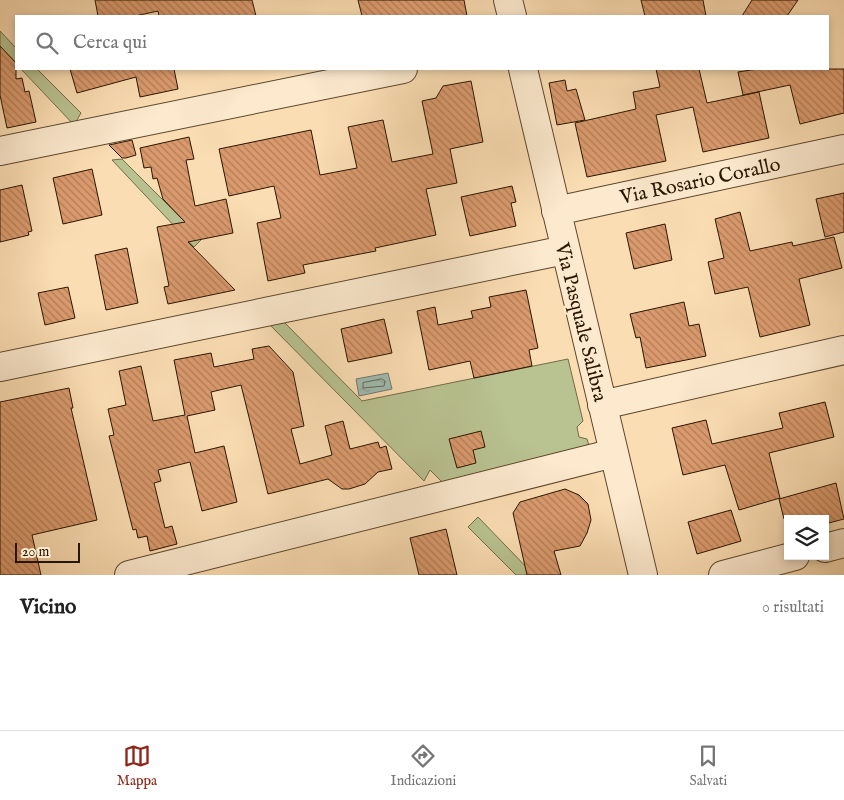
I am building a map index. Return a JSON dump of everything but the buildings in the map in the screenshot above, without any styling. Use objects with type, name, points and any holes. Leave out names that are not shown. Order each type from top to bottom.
[{"type":"street","points":[[508,0],[512,15]]},
{"type":"street","points":[[0,151],[398,70]]},
{"type":"street","name":"Via Pasquale Salibra","points":[[523,70],[643,575]]},
{"type":"street","name":"Via Rosario Corallo","points":[[556,211],[844,149]]},
{"type":"street","points":[[0,367],[565,250]]},
{"type":"street","points":[[602,404],[844,350]]},
{"type":"street","points":[[129,575],[614,453]]},
{"type":"street","points":[[829,547],[844,543]]},
{"type":"street","points":[[723,575],[784,559]]},
{"type":"green space","points":[[0,31],[15,47],[15,62],[0,46]]},
{"type":"green space","points":[[22,70],[38,70],[81,113],[74,125]]},
{"type":"green space","points":[[122,159],[202,239],[194,247],[112,160]]},
{"type":"green space","points":[[283,321],[362,401],[568,359],[583,421],[577,427],[579,437],[587,439],[590,449],[442,482],[430,470],[424,481],[269,324]]},
{"type":"green space","points":[[478,517],[534,575],[516,575],[468,527]]},
{"type":"water","points":[[388,373],[392,389],[359,396],[356,379]]}]
